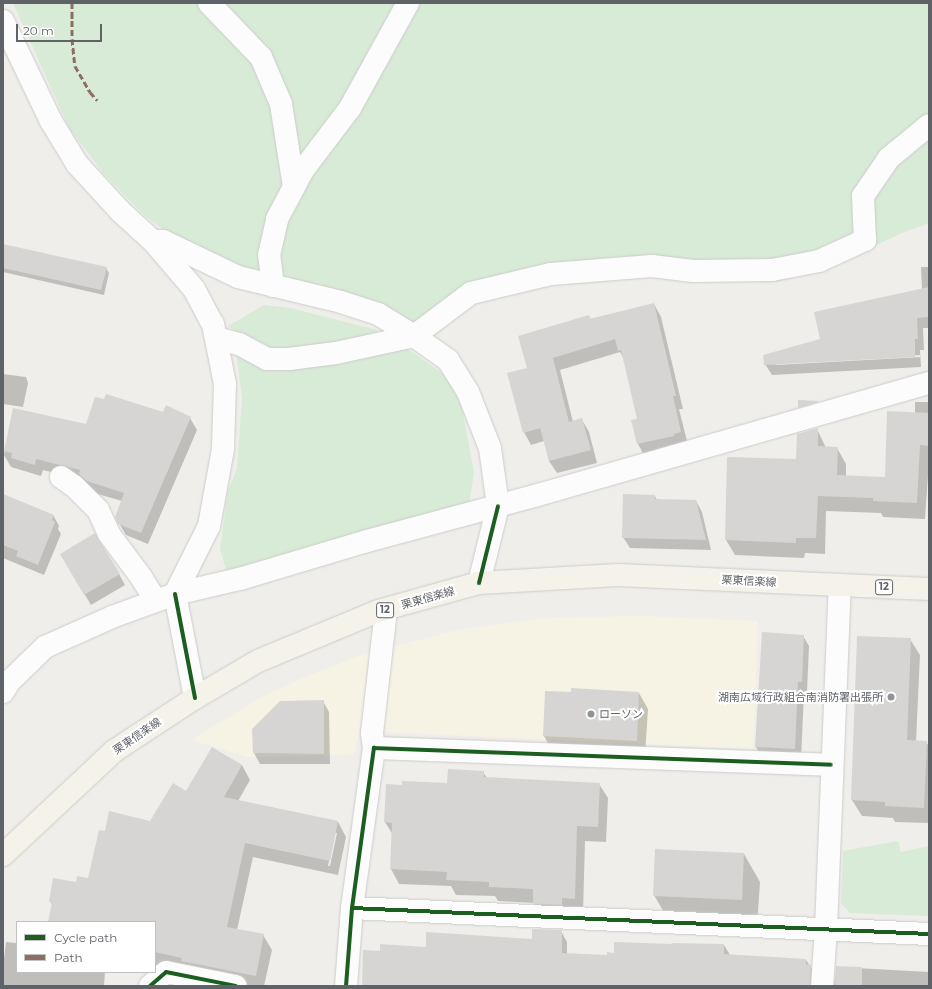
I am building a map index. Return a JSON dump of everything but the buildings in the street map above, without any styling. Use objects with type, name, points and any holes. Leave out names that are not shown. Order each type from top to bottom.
[{"type":"main road","name":"栗東信楽線","points":[[3,855],[114,751],[195,698],[258,661],[386,610],[480,583],[618,575],[929,589]]},
{"type":"street","points":[[209,3],[261,58],[281,104],[294,187]]},
{"type":"street","points":[[272,286],[270,255],[277,219],[304,170],[350,108],[408,3]]},
{"type":"street","points":[[3,21],[51,121],[77,164],[120,211],[152,240],[194,289],[213,324],[225,384],[224,449],[209,526],[166,598]]},
{"type":"street","points":[[216,338],[239,344],[266,359],[289,359],[336,353],[414,336],[470,293],[551,274],[652,266],[693,271],[772,270],[819,261],[865,240],[862,196],[890,158],[929,125]]},
{"type":"street","points":[[152,240],[163,241],[238,277],[341,302],[378,314],[414,336],[448,360],[468,392],[490,448],[498,506],[480,583]]},
{"type":"street","points":[[3,692],[10,681],[45,647],[112,617],[166,598],[243,578],[405,530],[498,506],[929,383]]},
{"type":"street","points":[[61,477],[74,486],[98,510],[109,534],[141,577],[166,598],[195,698]]},
{"type":"street","points":[[822,986],[826,929],[831,765],[840,585]]},
{"type":"street","points":[[346,986],[352,908],[374,748],[372,733],[386,610]]},
{"type":"street","points":[[374,748],[831,765]]},
{"type":"street","points":[[352,908],[929,934]]},
{"type":"street","points":[[150,986],[166,972],[236,986]]},
{"type":"shaded area","points":[[640,616],[758,621],[753,749],[385,732],[381,726],[392,647],[457,630],[512,622],[549,618]]},
{"type":"shaded area","points":[[369,652],[372,653],[365,707],[354,755],[247,757],[192,740],[251,703],[300,679]]},
{"type":"green space","points":[[13,3],[929,3],[929,223],[902,233],[834,265],[777,282],[720,281],[656,274],[566,281],[476,303],[436,334],[349,298],[250,269],[185,245],[146,217],[104,174],[69,128]]},
{"type":"green space","points":[[264,305],[290,308],[377,330],[376,337],[272,353],[228,326]]},
{"type":"green space","points":[[402,345],[442,373],[456,391],[463,413],[474,473],[469,504],[229,572],[226,570],[220,549],[228,491],[237,468],[242,399],[236,350]]},
{"type":"green space","points":[[898,841],[901,852],[929,846],[929,916],[850,913],[841,903],[843,851]]},
{"type":"marked path","points":[[72,3],[72,39],[75,66],[90,92],[97,100]]},
{"type":"cycle path","points":[[479,583],[498,506]]},
{"type":"cycle path","points":[[175,594],[195,698]]},
{"type":"cycle path","points":[[352,908],[374,748],[831,765]]},
{"type":"cycle path","points":[[346,986],[352,908],[929,934]]},
{"type":"cycle path","points":[[150,986],[166,972],[236,986]]},
{"type":"place","name":"湖南広域行政組合南消防署出張所","points":[[891,697]]},
{"type":"place","name":"ローソン","points":[[591,714]]}]
